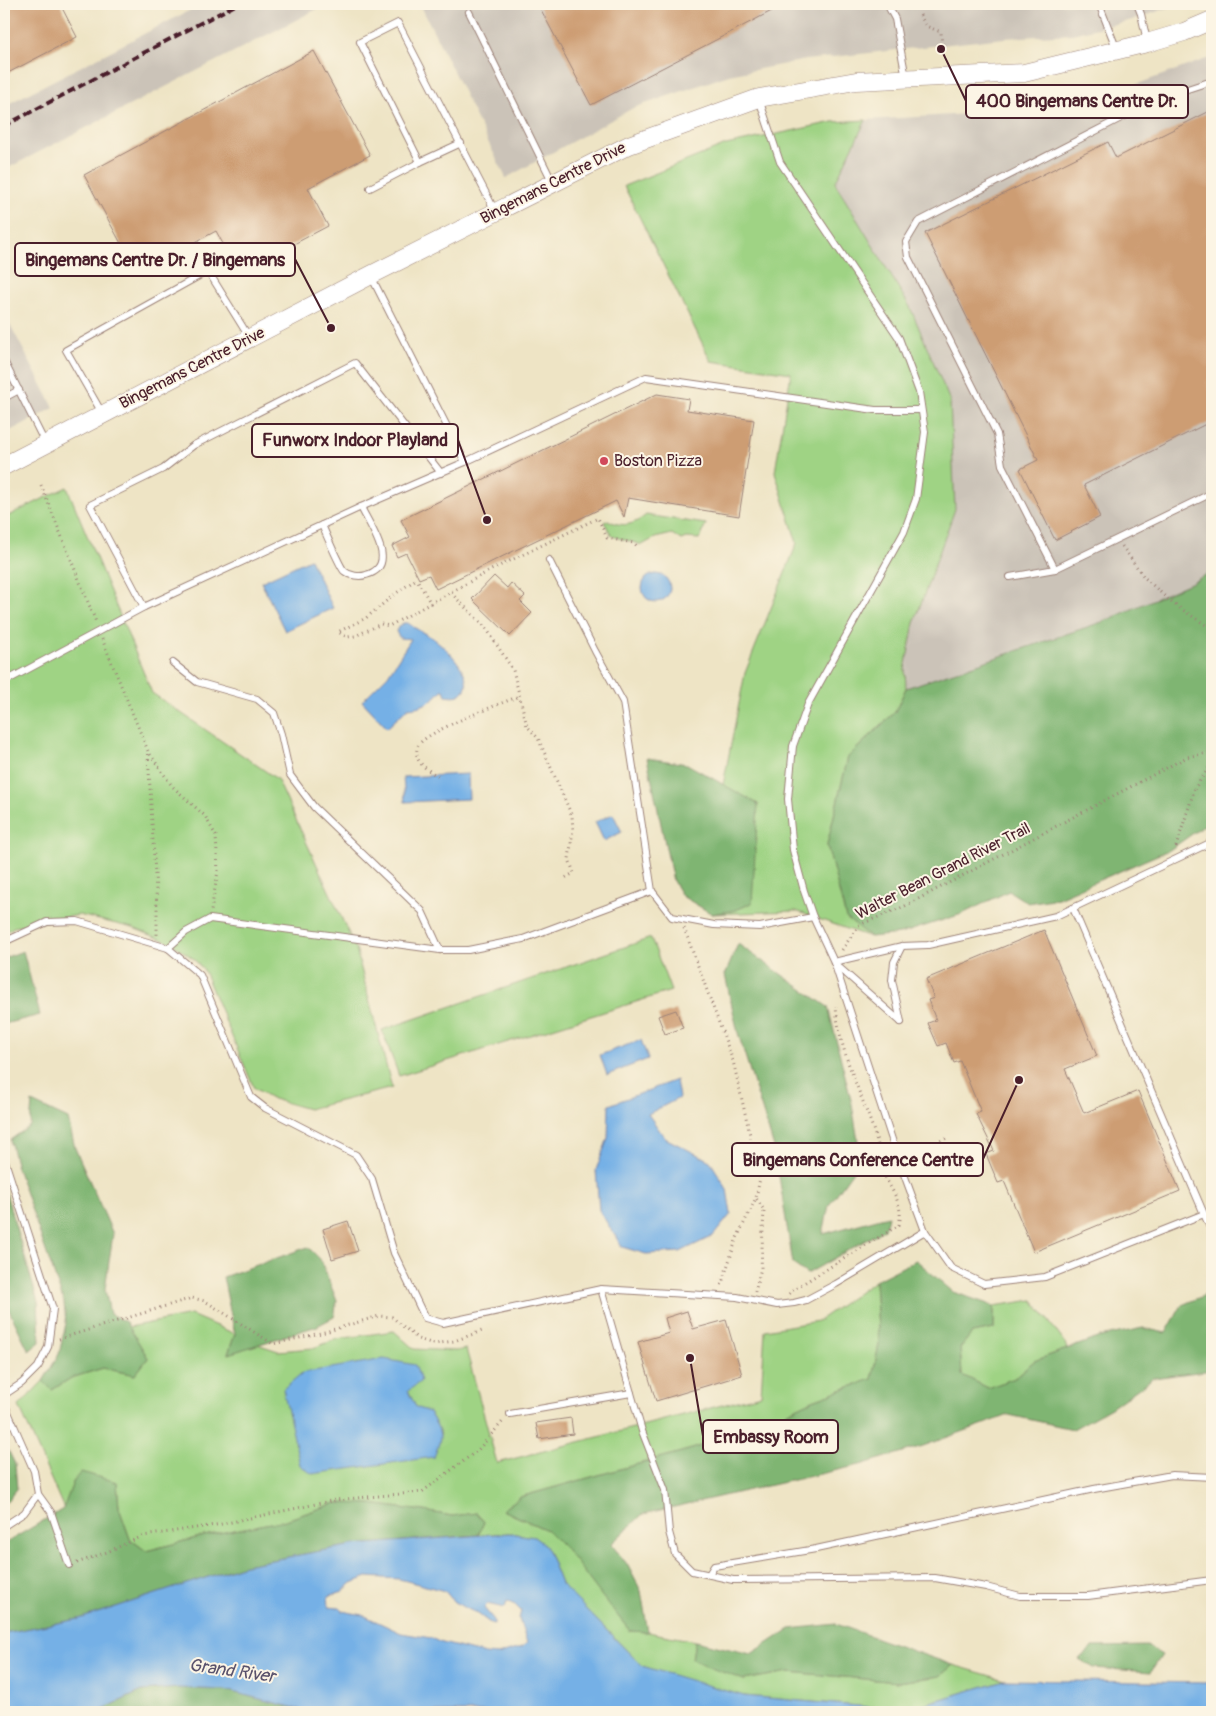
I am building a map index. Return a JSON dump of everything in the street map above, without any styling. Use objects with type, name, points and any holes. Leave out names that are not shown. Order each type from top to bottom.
[{"type":"main road","name":"Bingemans Centre Drive","points":[[4,466],[371,275],[629,144],[759,98],[856,81],[1024,73],[1147,43],[1184,32],[1212,20]]},
{"type":"lane","points":[[887,4],[895,19],[907,79]]},
{"type":"lane","points":[[1099,4],[1117,51]]},
{"type":"lane","points":[[1138,4],[1142,14],[1147,43]]},
{"type":"lane","points":[[469,12],[553,183]]},
{"type":"lane","points":[[420,162],[360,42],[398,23],[496,212]]},
{"type":"lane","points":[[1055,569],[1002,465],[997,434],[908,257],[906,242],[918,222],[1160,98],[1212,81]]},
{"type":"lane","points":[[759,98],[780,162],[899,338],[919,392],[925,432],[916,499],[904,532],[808,704],[793,746],[788,799],[793,850],[813,916],[834,962],[898,1158],[925,1231],[951,1268],[984,1284],[1045,1278],[1204,1214]]},
{"type":"lane","points":[[370,188],[460,143]]},
{"type":"lane","points":[[102,414],[66,350],[208,271],[249,338]]},
{"type":"lane","points":[[371,275],[465,462]]},
{"type":"lane","points":[[4,361],[46,444]]},
{"type":"lane","points":[[144,607],[90,505],[163,469],[194,445],[356,363],[441,473]]},
{"type":"lane","points":[[4,682],[144,607],[361,507],[441,473],[646,377],[875,410],[921,410]]},
{"type":"lane","points":[[4,398],[19,390]]},
{"type":"lane","points":[[1010,577],[1055,569],[1212,493]]},
{"type":"lane","points":[[322,525],[344,571],[362,577],[371,574],[379,569],[383,561],[383,552],[361,507]]},
{"type":"lane","points":[[549,560],[623,702],[652,891],[672,917],[714,925],[760,927],[813,916]]},
{"type":"lane","points":[[173,663],[197,682],[257,699],[274,713],[281,734],[290,775],[314,807],[422,911],[440,950]]},
{"type":"lane","points":[[834,962],[902,946],[938,943],[1056,916],[1212,842]]},
{"type":"lane","points":[[168,948],[186,932],[210,918],[440,950],[468,950],[523,939],[652,891]]},
{"type":"lane","points":[[1073,908],[1212,1232]]},
{"type":"lane","points":[[4,942],[47,922],[77,920],[168,948],[200,975],[251,1098],[265,1108],[356,1155],[372,1179],[394,1253],[425,1318],[442,1323],[601,1290],[717,1296],[777,1305],[806,1300],[925,1231]]},
{"type":"lane","points":[[834,962],[901,1022],[892,980],[894,962],[902,946]]},
{"type":"lane","points":[[4,1158],[54,1309],[48,1342],[38,1367],[22,1383],[4,1395]]},
{"type":"lane","points":[[601,1290],[642,1431],[665,1490],[669,1532],[675,1554],[692,1571],[732,1580],[935,1578],[972,1584],[1020,1596],[1088,1596],[1212,1580]]},
{"type":"lane","points":[[510,1414],[632,1393]]},
{"type":"lane","points":[[4,1403],[34,1471],[38,1494],[51,1512],[69,1565]]},
{"type":"lane","points":[[709,1574],[714,1566],[816,1549],[1104,1488],[1172,1475],[1212,1477]]},
{"type":"lane","points":[[4,1526],[24,1512],[38,1494]]},
{"type":"path","points":[[920,15],[926,26],[941,32],[942,48]]},
{"type":"path","points":[[41,486],[148,752],[172,786],[205,816],[216,836],[218,871],[210,918]]},
{"type":"path","points":[[431,604],[421,585],[415,580],[366,618],[338,632],[347,637],[355,636],[381,624],[389,626],[431,604],[491,570],[598,518],[607,538],[634,543],[638,547]]},
{"type":"path","points":[[1117,539],[1144,576],[1172,603],[1212,629]]},
{"type":"path","points":[[451,593],[486,628],[513,670],[526,726],[538,738],[572,816],[573,830],[569,859],[574,873],[563,879]]},
{"type":"path","points":[[438,776],[419,762],[418,748],[421,742],[445,727],[519,696]]},
{"type":"path","points":[[148,752],[157,908],[156,945]]},
{"type":"path","name":"Walter Bean Grand River Trail","points":[[834,962],[859,925],[906,906],[1187,757],[1212,752]]},
{"type":"path","points":[[1172,862],[1195,788],[1212,763]]},
{"type":"path","points":[[680,918],[733,1061],[760,1178],[756,1198],[736,1240],[717,1296]]},
{"type":"path","points":[[777,1305],[794,1288],[899,1225],[901,1217],[892,1186],[881,1166],[879,1147],[842,1045],[836,1015],[836,997]]},
{"type":"path","points":[[913,1152],[949,1137]]},
{"type":"path","points":[[881,1166],[888,1163]]},
{"type":"path","points":[[753,1300],[761,1268],[764,1210],[756,1198]]},
{"type":"path","points":[[48,1342],[192,1298],[204,1301],[273,1344],[325,1332],[379,1316],[392,1317],[418,1339],[434,1344],[454,1341],[482,1331]]},
{"type":"path","points":[[69,1565],[107,1552],[143,1536],[222,1524],[335,1500],[422,1492],[478,1450],[510,1414]]},
{"type":"shaded area","points":[[202,4],[327,4],[4,170],[4,106]]},
{"type":"shaded area","points":[[420,4],[1179,4],[1132,20],[1072,34],[1004,38],[806,60],[729,75],[633,108],[506,178]]},
{"type":"shaded area","points":[[1212,57],[1212,571],[1193,582],[1105,621],[906,688],[905,669],[914,623],[955,509],[835,183],[866,120],[1021,111],[1099,98]]},
{"type":"shaded area","points":[[4,313],[54,408],[4,434]]},
{"type":"green space","points":[[866,120],[835,183],[910,307],[950,401],[955,509],[914,623],[905,669],[906,688],[895,712],[848,757],[827,845],[846,918],[870,937],[796,911],[712,914],[736,910],[758,804],[723,785],[745,673],[797,543],[775,472],[791,373],[711,361],[624,186],[726,145],[833,122]]},
{"type":"green space","points":[[67,487],[152,693],[277,779],[356,949],[392,1088],[308,1109],[273,1099],[254,1088],[204,971],[194,959],[171,943],[133,928],[79,915],[14,927],[4,933],[4,518]]},
{"type":"green space","points":[[646,515],[706,524],[699,539],[686,538],[681,540],[672,534],[655,538],[642,545],[612,536],[604,522],[608,520],[623,525],[637,521]]},
{"type":"green space","points":[[1212,571],[1212,820],[1171,849],[1058,898],[1028,903],[1009,891],[962,914],[900,934],[870,937],[846,918],[827,845],[848,757],[895,712],[906,688],[1105,621],[1193,582]]},
{"type":"green space","points":[[647,758],[687,764],[758,804],[752,903],[736,910],[712,914],[682,896],[673,881]]},
{"type":"green space","points":[[651,938],[671,991],[399,1076],[382,1030]]},
{"type":"green space","points":[[738,944],[828,1007],[852,1104],[861,1160],[829,1205],[823,1234],[888,1216],[885,1229],[807,1274],[793,1264],[775,1151],[738,1033],[725,975]]},
{"type":"green space","points":[[23,951],[40,1015],[4,1024],[4,958]]},
{"type":"green space","points":[[32,1102],[68,1119],[75,1148],[113,1234],[105,1289],[110,1314],[126,1322],[148,1358],[135,1375],[103,1368],[71,1378],[52,1390],[43,1381],[59,1354],[66,1323],[64,1303],[17,1168],[10,1140],[30,1126]]},
{"type":"green space","points":[[4,1187],[38,1302],[40,1342],[29,1351],[4,1300]]},
{"type":"green space","points":[[308,1247],[320,1259],[337,1301],[334,1317],[317,1326],[228,1354],[235,1334],[223,1277]]},
{"type":"green space","points":[[916,1260],[953,1292],[994,1306],[994,1329],[972,1333],[960,1348],[962,1375],[988,1388],[1015,1378],[1034,1361],[1100,1337],[1143,1328],[1166,1333],[1182,1305],[1212,1292],[1212,1370],[1153,1378],[1111,1408],[1073,1429],[1009,1415],[923,1446],[860,1465],[643,1514],[611,1544],[627,1564],[641,1591],[648,1632],[630,1631],[567,1550],[547,1530],[502,1510],[520,1497],[692,1449],[769,1421],[813,1400],[872,1379],[879,1344],[875,1281]]},
{"type":"green space","points":[[875,1281],[879,1345],[872,1379],[813,1400],[769,1421],[692,1449],[520,1497],[502,1510],[547,1530],[567,1550],[630,1631],[648,1632],[695,1641],[692,1659],[744,1680],[789,1672],[898,1682],[940,1676],[953,1665],[1005,1680],[904,1710],[744,1696],[692,1682],[642,1666],[561,1584],[546,1546],[534,1537],[509,1533],[478,1535],[484,1522],[477,1513],[452,1516],[370,1504],[336,1503],[286,1520],[204,1536],[146,1551],[130,1539],[119,1508],[117,1482],[74,1480],[64,1509],[19,1406],[43,1381],[52,1390],[71,1378],[103,1368],[135,1375],[148,1358],[129,1327],[191,1315],[235,1334],[228,1354],[257,1344],[278,1351],[313,1348],[337,1339],[394,1331],[414,1349],[456,1351],[466,1349],[497,1463],[761,1395],[765,1330],[818,1321]],"holes":[[[408,1391],[416,1408],[429,1412],[441,1434],[300,1465]]]},
{"type":"green space","points":[[1033,1300],[1065,1343],[1067,1349],[1034,1361],[1015,1378],[988,1388],[962,1375],[960,1348],[972,1333],[994,1329],[994,1306]]},
{"type":"green space","points":[[4,1442],[15,1464],[17,1489],[4,1504]]},
{"type":"green space","points":[[81,1472],[117,1482],[119,1508],[130,1539],[146,1551],[204,1536],[286,1520],[336,1503],[370,1504],[452,1516],[477,1513],[484,1522],[478,1535],[353,1545],[245,1565],[79,1619],[4,1633],[4,1544],[63,1509],[74,1480]]},
{"type":"green space","points":[[836,1624],[953,1665],[940,1676],[898,1682],[789,1672],[744,1680],[692,1659],[695,1641],[751,1654],[790,1629]]},
{"type":"green space","points":[[1147,1646],[1162,1655],[1151,1672],[1094,1668],[1079,1659],[1093,1647]]},
{"type":"green space","points":[[178,1688],[225,1690],[310,1712],[96,1712],[142,1691]]},
{"type":"water","points":[[310,559],[333,608],[285,631],[261,582]]},
{"type":"water","points":[[656,574],[666,578],[670,588],[666,598],[656,602],[646,598],[642,588],[646,578]]},
{"type":"water","points":[[403,623],[408,623],[445,648],[463,670],[466,685],[464,691],[458,695],[446,695],[444,690],[442,690],[427,703],[408,708],[387,728],[362,701],[388,675],[411,639],[400,638],[397,634],[396,631]]},
{"type":"water","points":[[468,774],[469,799],[405,802],[403,777]]},
{"type":"water","points":[[613,814],[622,832],[604,841],[595,822]]},
{"type":"water","points":[[641,1040],[648,1059],[607,1075],[600,1055]]},
{"type":"water","points":[[676,1080],[679,1098],[648,1114],[665,1138],[710,1161],[727,1189],[731,1214],[713,1236],[680,1252],[646,1254],[622,1247],[599,1210],[596,1170],[608,1138],[609,1105]]},
{"type":"water","points":[[384,1359],[415,1365],[421,1381],[408,1391],[416,1407],[429,1412],[440,1433],[434,1457],[312,1474],[300,1465],[283,1389],[302,1373]]},
{"type":"water","name":"Grand River","points":[[509,1533],[534,1537],[546,1546],[561,1584],[642,1666],[744,1696],[904,1710],[1005,1680],[1212,1683],[1212,1712],[310,1712],[225,1690],[178,1688],[142,1691],[96,1712],[4,1712],[4,1633],[79,1619],[245,1565],[353,1545]],"holes":[[[367,1577],[399,1579],[445,1591],[454,1602],[494,1624],[494,1620],[484,1608],[487,1604],[505,1608],[507,1601],[514,1604],[521,1611],[519,1619],[527,1643],[522,1647],[498,1655],[485,1654],[439,1642],[431,1638],[401,1633],[363,1615],[329,1607],[328,1596],[343,1591],[352,1583]]]},
{"type":"building","points":[[4,4],[60,4],[77,37],[4,75]]},
{"type":"building","points":[[538,4],[785,4],[591,105]]},
{"type":"building","points":[[314,51],[370,155],[308,188],[328,226],[239,273],[216,231],[137,273],[84,175]]},
{"type":"building","points":[[1212,110],[1212,421],[1084,485],[1100,517],[1055,540],[1020,469],[1038,460],[925,233],[1108,142],[1116,158]]},
{"type":"building","points":[[657,394],[689,399],[687,410],[754,420],[739,516],[628,498],[624,517],[616,501],[436,589],[429,575],[419,579],[406,553],[397,557],[392,546],[410,537],[401,520]]},
{"type":"building","points":[[494,576],[507,588],[511,583],[525,596],[520,601],[532,613],[510,636],[472,599]]},
{"type":"building","points":[[1044,930],[1097,1056],[1065,1069],[1084,1113],[1138,1091],[1180,1191],[1034,1252],[1004,1181],[998,1183],[986,1154],[994,1151],[976,1114],[981,1112],[960,1061],[954,1063],[946,1043],[938,1046],[928,1023],[936,1020],[928,1000],[934,998],[926,979]]},
{"type":"building","points":[[676,1010],[683,1028],[665,1034],[658,1016]]},
{"type":"building","points":[[348,1221],[358,1251],[332,1259],[323,1229]]},
{"type":"building","points":[[687,1311],[693,1329],[726,1320],[742,1375],[656,1401],[638,1342],[669,1333],[665,1318]]},
{"type":"building","points":[[571,1418],[573,1434],[539,1439],[536,1423]]},
{"type":"railway","points":[[4,126],[237,4]]},
{"type":"place","name":"400 Bingemans Centre Dr.","points":[[941,49]]},
{"type":"place","name":"Bingemans Centre Dr. / Bingemans","points":[[331,328]]},
{"type":"place","name":"Boston Pizza","points":[[604,461]]},
{"type":"place","name":"Funworx Indoor Playland","points":[[487,520]]},
{"type":"place","name":"Bingemans Conference Centre","points":[[1019,1080]]},
{"type":"place","name":"Embassy Room","points":[[690,1358]]}]
